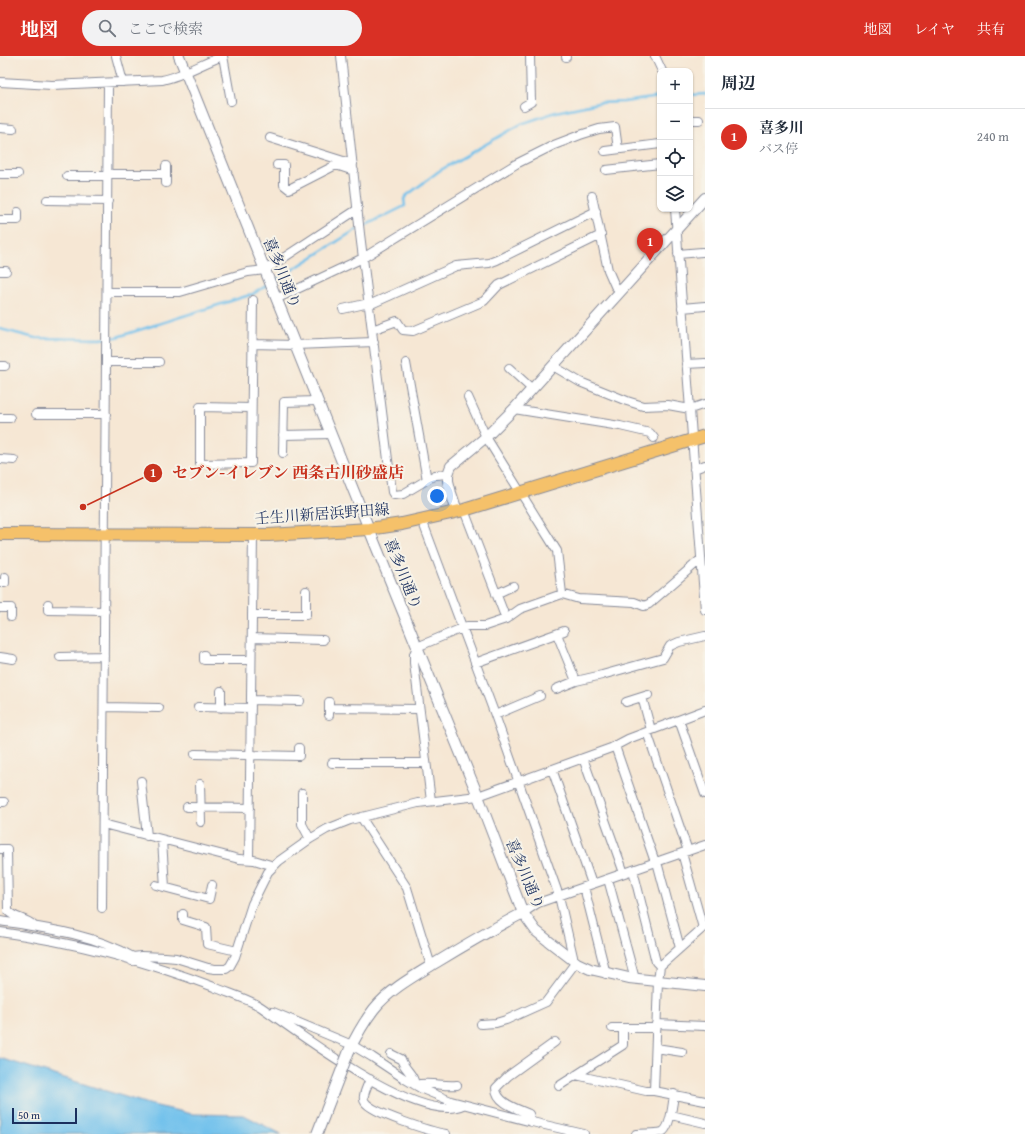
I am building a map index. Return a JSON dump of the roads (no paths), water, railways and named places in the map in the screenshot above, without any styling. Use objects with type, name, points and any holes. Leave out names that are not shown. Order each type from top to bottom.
[{"type":"main road","name":"壬生川新居浜野田線","points":[[0,534],[253,534],[369,529],[422,520],[461,511],[705,436]]},
{"type":"street","points":[[116,56],[123,82]]},
{"type":"street","name":"喜多川通り","points":[[179,56],[317,401],[478,796],[522,913],[536,931],[575,962],[590,969],[606,974],[634,979],[705,986]]},
{"type":"street","points":[[0,80],[52,85],[162,80],[171,78],[223,56],[230,101]]},
{"type":"street","points":[[341,56],[363,258],[392,492],[394,495],[403,494],[435,475],[448,474]]},
{"type":"street","points":[[524,106],[531,102],[530,56]]},
{"type":"street","points":[[655,56],[661,68]]},
{"type":"street","points":[[102,908],[108,83]]},
{"type":"street","points":[[276,299],[363,258],[516,164],[554,145],[600,129],[615,127],[618,149]]},
{"type":"street","points":[[0,128],[13,129]]},
{"type":"street","points":[[270,138],[354,168]]},
{"type":"street","points":[[605,152],[657,144]]},
{"type":"street","points":[[606,170],[657,164]]},
{"type":"street","points":[[277,165],[284,165],[284,185],[289,189],[334,166],[354,168]]},
{"type":"street","points":[[0,174],[18,174]]},
{"type":"street","points":[[67,176],[166,175]]},
{"type":"street","points":[[592,196],[608,270],[615,286],[620,291]]},
{"type":"street","points":[[506,619],[461,511],[450,494],[448,474],[450,466],[486,437],[514,409],[705,198]]},
{"type":"street","points":[[47,200],[108,201]]},
{"type":"street","points":[[107,292],[180,292],[248,272],[265,270],[358,209]]},
{"type":"street","points":[[343,309],[369,304],[456,266],[489,263],[497,260],[596,211]]},
{"type":"street","points":[[0,220],[18,220],[18,212]]},
{"type":"street","points":[[675,212],[694,469],[701,512],[701,559],[705,610]]},
{"type":"street","points":[[372,330],[397,321],[403,330],[413,331],[484,301],[500,285],[601,235]]},
{"type":"street","points":[[678,254],[702,252]]},
{"type":"street","points":[[251,408],[200,407],[200,464],[251,463],[253,300]]},
{"type":"street","points":[[682,308],[705,306]]},
{"type":"street","points":[[252,344],[295,345],[374,342]]},
{"type":"street","points":[[106,362],[159,362]]},
{"type":"street","points":[[406,363],[427,480]]},
{"type":"street","points":[[686,364],[705,363]]},
{"type":"street","points":[[553,366],[580,382],[643,406],[668,405],[690,409],[705,404]]},
{"type":"street","points":[[509,368],[532,389]]},
{"type":"street","points":[[468,397],[486,437],[557,550],[562,594]]},
{"type":"street","points":[[283,453],[284,402],[317,401]]},
{"type":"street","points":[[514,409],[620,426],[650,434],[654,438]]},
{"type":"street","points":[[36,414],[106,414]]},
{"type":"street","points":[[0,418],[10,418]]},
{"type":"street","points":[[284,435],[331,434]]},
{"type":"street","points":[[0,459],[14,460]]},
{"type":"street","points":[[694,469],[705,465]]},
{"type":"street","points":[[422,520],[495,715],[560,896],[575,962],[546,1002],[506,1020],[496,1023],[481,1024]]},
{"type":"street","points":[[249,859],[253,534]]},
{"type":"street","points":[[431,801],[414,663],[414,654],[417,647],[467,626],[485,626],[506,619],[520,609],[562,594],[579,599],[634,602],[644,606],[649,604],[701,559]]},
{"type":"street","points":[[496,594],[513,586]]},
{"type":"street","points":[[252,615],[306,615],[306,591]]},
{"type":"street","points":[[48,604],[48,610],[104,611]]},
{"type":"street","points":[[0,608],[11,608],[11,617]]},
{"type":"street","points":[[475,663],[561,633],[576,681]]},
{"type":"street","points":[[556,689],[576,681],[602,676],[663,658],[670,646],[678,642],[705,636]]},
{"type":"street","points":[[252,638],[323,640]]},
{"type":"street","points":[[204,655],[204,660],[251,660]]},
{"type":"street","points":[[60,657],[104,656]]},
{"type":"street","points":[[0,657],[13,659]]},
{"type":"street","points":[[221,691],[221,708]]},
{"type":"street","points":[[495,715],[540,696]]},
{"type":"street","points":[[626,702],[645,696],[649,731],[685,852],[704,927],[660,966],[658,981],[654,1091]]},
{"type":"street","points":[[198,707],[221,708],[251,704],[300,701]]},
{"type":"street","points":[[104,707],[159,708]]},
{"type":"street","points":[[329,708],[419,709]]},
{"type":"street","points":[[0,921],[77,935],[94,940],[132,959],[141,956],[176,958],[208,968],[226,968],[230,966],[237,951],[252,904],[268,872],[310,839],[344,822],[361,817],[431,801],[478,796],[552,770],[705,710]]},
{"type":"street","points":[[679,720],[705,794]]},
{"type":"street","points":[[615,746],[656,862],[680,948]]},
{"type":"street","points":[[195,754],[299,756],[299,748]]},
{"type":"street","points":[[583,758],[624,873]]},
{"type":"street","points":[[332,763],[426,763]]},
{"type":"street","points":[[552,770],[588,886],[606,974]]},
{"type":"street","points":[[141,781],[147,836]]},
{"type":"street","points":[[200,784],[200,822]]},
{"type":"street","points":[[302,794],[302,824],[310,839]]},
{"type":"street","points":[[187,808],[250,808]]},
{"type":"street","points":[[361,817],[407,888],[431,966]]},
{"type":"street","points":[[103,824],[239,859],[249,859],[274,866]]},
{"type":"street","points":[[162,840],[165,887]]},
{"type":"street","points":[[317,1134],[358,1034],[374,1008],[394,990],[483,934],[538,903],[705,845]]},
{"type":"street","points":[[0,849],[7,849],[9,913],[30,922],[35,927]]},
{"type":"street","points":[[633,870],[656,962],[660,966]]},
{"type":"street","points":[[608,879],[634,979]]},
{"type":"street","points":[[156,885],[209,899],[212,885]]},
{"type":"street","points":[[183,914],[183,920],[206,927],[207,944],[237,951]]},
{"type":"street","points":[[0,932],[58,942],[132,959],[192,978],[260,1006],[351,1048],[415,1085],[451,1101],[584,1134]]},
{"type":"street","points":[[260,1006],[338,1061],[400,1094],[434,1108],[457,1108],[463,1105]]},
{"type":"street","points":[[612,1028],[705,1026]]},
{"type":"street","points":[[558,1086],[623,1045],[623,1028]]},
{"type":"street","points":[[532,1122],[529,1114],[503,1102],[498,1098],[496,1088],[508,1076],[555,1042]]},
{"type":"street","points":[[656,1048],[682,1052]]},
{"type":"street","points":[[391,1054],[401,1059],[404,1067],[414,1078],[415,1085]]},
{"type":"street","points":[[576,1075],[646,1091],[674,1094],[705,1101]]},
{"type":"street","points":[[370,1079],[363,1098],[364,1102],[371,1108],[414,1126],[446,1134]]},
{"type":"street","points":[[415,1085],[422,1083],[435,1083],[449,1086],[457,1085]]},
{"type":"street","points":[[636,1134],[662,1132],[666,1130],[671,1115],[674,1094]]},
{"type":"street","points":[[671,1115],[705,1123]]},
{"type":"water","points":[[0,1058],[148,1104],[192,1114],[244,1115],[281,1134],[0,1134]]},
{"type":"waterway","points":[[693,95],[705,94]]},
{"type":"waterway","points":[[362,227],[405,206],[404,199],[406,196],[439,171],[521,124],[556,112],[598,103],[624,102],[657,97]]},
{"type":"waterway","points":[[273,282],[357,229]]},
{"type":"waterway","points":[[0,329],[35,338],[101,339],[117,337],[253,294],[269,284]]},
{"type":"place","name":"喜多川","points":[[650,261]]},
{"type":"place","name":"セブン-イレブン 西条古川砂盛店","points":[[83,507]]}]
